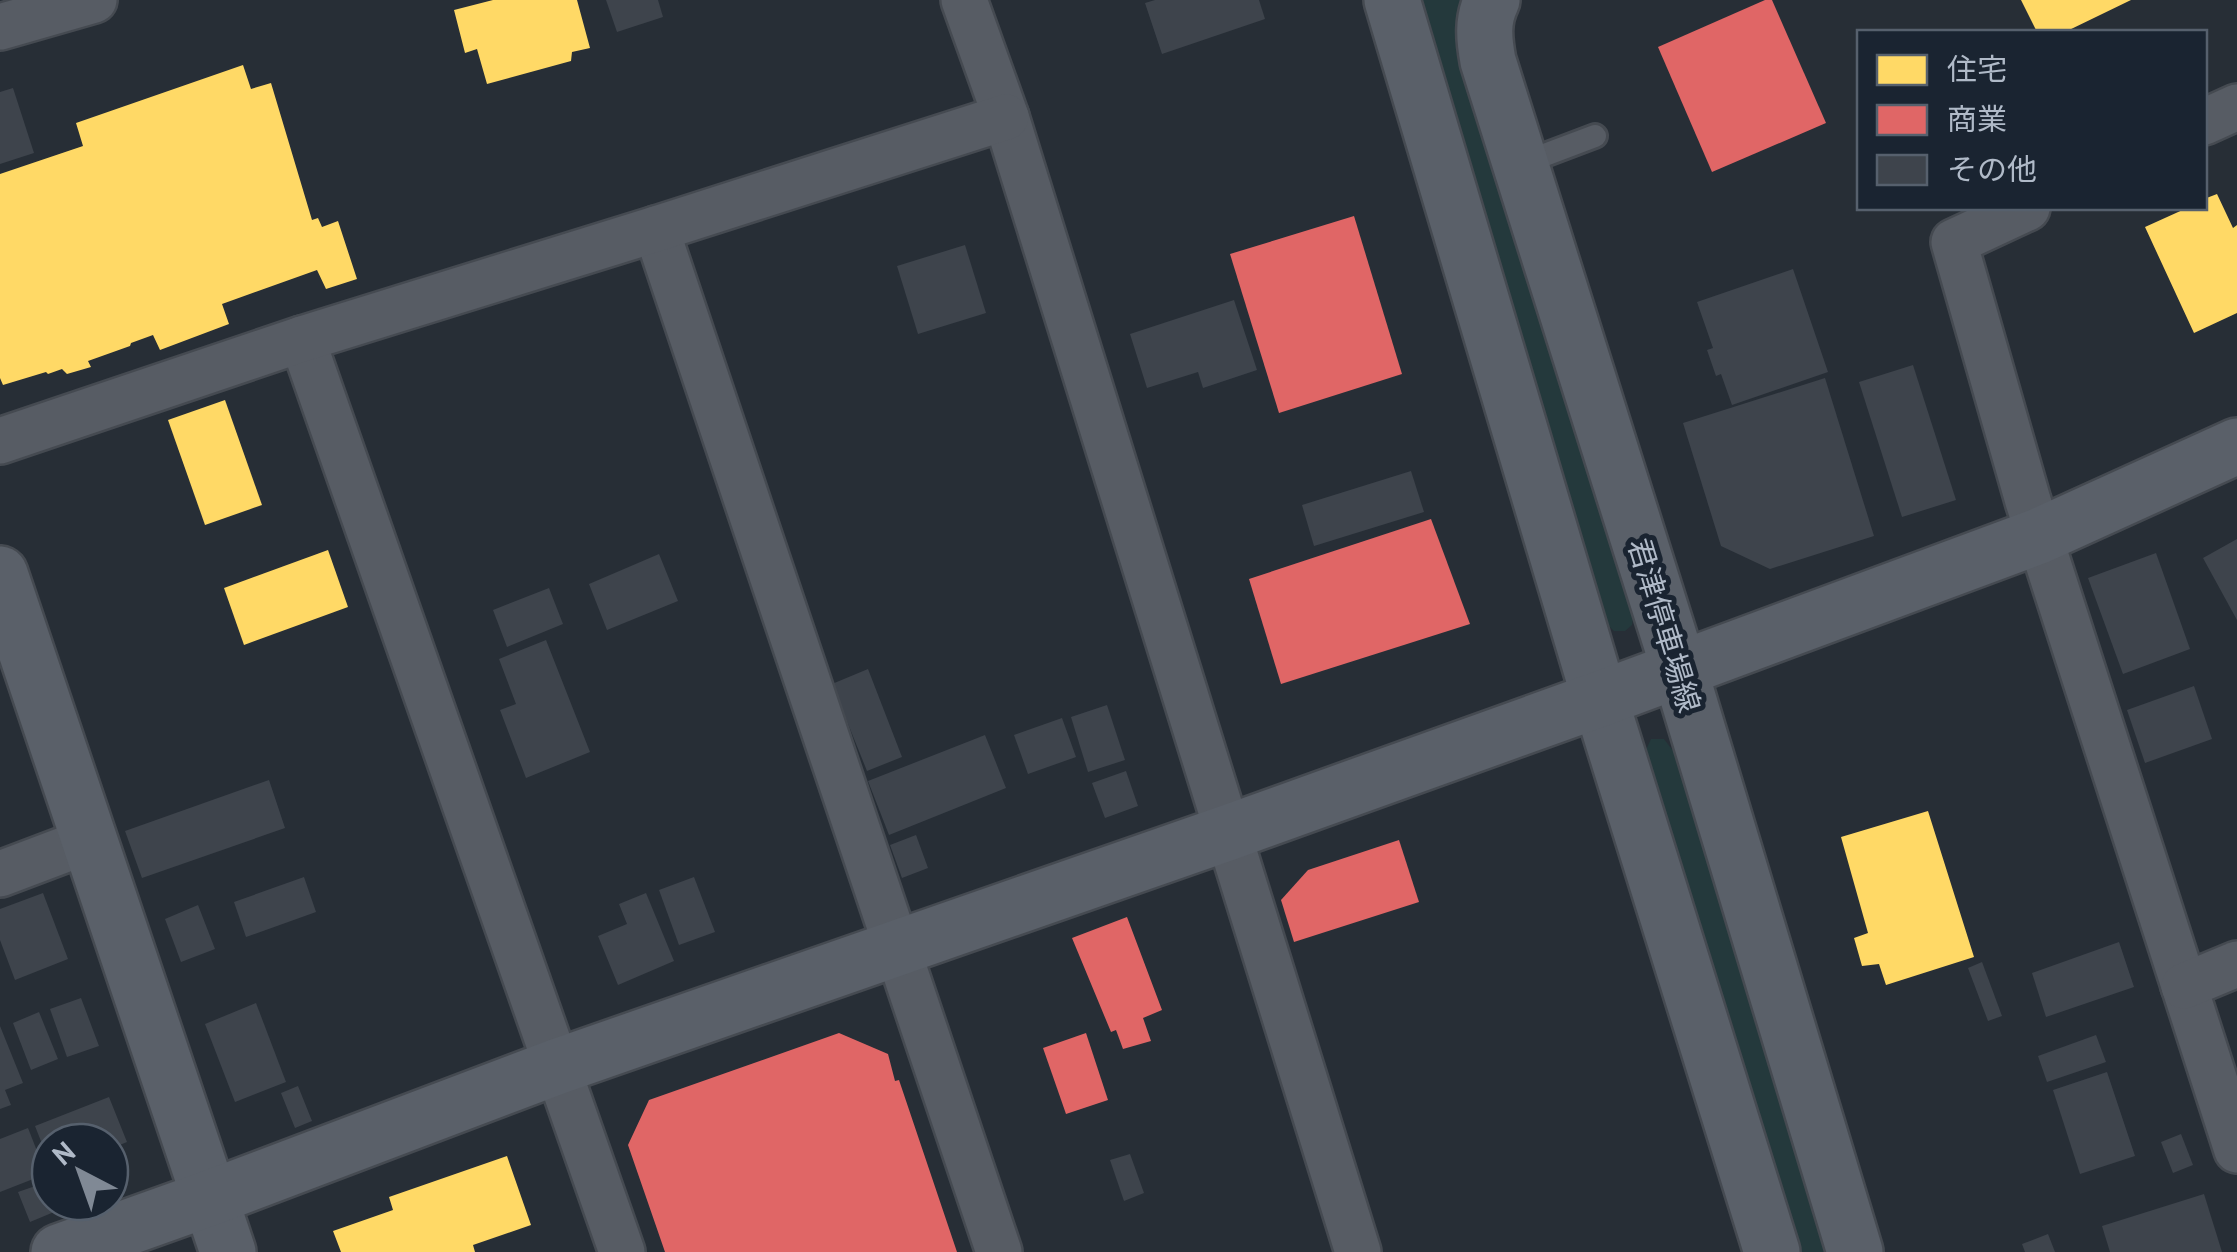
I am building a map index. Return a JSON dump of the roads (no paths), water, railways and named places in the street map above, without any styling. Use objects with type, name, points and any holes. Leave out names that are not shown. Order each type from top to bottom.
[{"type":"street","points":[[0,27],[94,0]]},
{"type":"street","points":[[964,0],[1006,116],[1358,1252]]},
{"type":"street","points":[[1392,0],[1600,699],[1772,1252]]},
{"type":"street","name":"君津停車場線","points":[[1492,0],[1483,33],[1488,61],[1679,668],[1855,1252]]},
{"type":"street","points":[[2207,121],[2237,107]]},
{"type":"street","points":[[0,442],[302,339],[1006,116]]},
{"type":"street","points":[[2023,210],[1954,242],[2039,536],[2237,1150]]},
{"type":"street","points":[[656,229],[999,1252]]},
{"type":"street","points":[[302,339],[622,1252]]},
{"type":"street","points":[[58,1252],[556,1067],[1600,699],[2039,536],[2237,446]]},
{"type":"street","points":[[0,574],[228,1252]]},
{"type":"street","points":[[0,874],[90,840]]},
{"type":"street","points":[[2184,986],[2237,964]]},
{"type":"lane","points":[[1521,164],[1595,136]]}]
